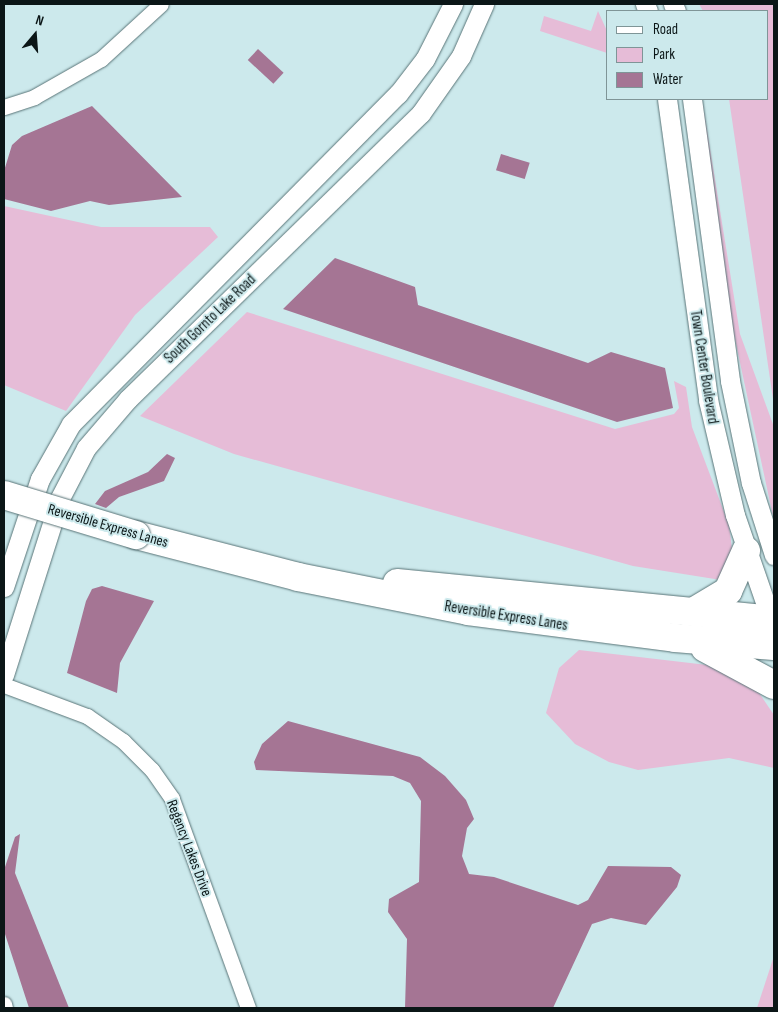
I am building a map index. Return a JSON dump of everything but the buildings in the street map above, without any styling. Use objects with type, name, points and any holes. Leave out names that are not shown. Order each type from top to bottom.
[{"type":"highway","name":"Reversible Express Lanes","points":[[4,495],[136,535],[242,563],[468,611],[675,638],[773,631]]},
{"type":"highway","points":[[693,612],[728,591],[746,551]]},
{"type":"highway","name":"Reversible Express Lanes","points":[[242,563],[388,582],[693,612],[773,631]]},
{"type":"highway","points":[[675,638],[733,659],[774,684]]},
{"type":"street","points":[[4,107],[34,96],[101,59],[161,4]]},
{"type":"street","name":"South Gornto Lake Road","points":[[4,587],[40,479],[71,424],[398,94],[425,59],[452,4]]},
{"type":"street","name":"South Gornto Lake Road","points":[[4,674],[60,498],[94,436],[421,113],[461,56],[484,4]]},
{"type":"street","name":"Town Center Boulevard","points":[[667,100],[708,400],[746,551],[773,631]]},
{"type":"street","name":"Town Center Boulevard","points":[[692,100],[730,381],[751,483],[774,555]]},
{"type":"street","name":"Regency Lakes Drive","points":[[4,685],[87,716],[124,741],[152,770],[172,799],[248,1008]]},
{"type":"street","points":[[4,1004],[5,1008]]},
{"type":"green space","points":[[699,4],[774,4],[774,406],[729,100],[768,100],[768,10],[702,10]]},
{"type":"green space","points":[[598,11],[606,29],[606,53],[540,31],[544,16],[591,31]]},
{"type":"green space","points":[[702,100],[740,334],[774,427],[774,521],[727,302]]},
{"type":"green space","points":[[4,206],[101,227],[210,227],[218,237],[135,315],[66,411],[4,385]]},
{"type":"green space","points":[[247,312],[615,429],[674,414],[679,408],[674,381],[686,387],[692,427],[729,525],[733,557],[721,580],[633,566],[234,454],[140,416]]},
{"type":"green space","points":[[579,650],[733,668],[747,675],[774,715],[774,768],[729,758],[638,770],[609,762],[575,744],[546,713],[559,668]]},
{"type":"green space","points":[[774,956],[774,1008],[757,1008]]},
{"type":"water","points":[[258,49],[284,73],[273,84],[248,60]]},
{"type":"water","points":[[92,106],[182,197],[109,205],[90,201],[51,211],[4,199],[4,171],[12,145],[22,136]]},
{"type":"water","points":[[501,154],[530,163],[525,179],[496,170]]},
{"type":"water","points":[[335,258],[415,287],[418,305],[588,363],[611,352],[665,368],[673,408],[617,422],[283,309]]},
{"type":"water","points":[[167,454],[175,458],[164,481],[119,497],[106,508],[95,504],[105,491],[148,472]]},
{"type":"water","points":[[102,586],[154,601],[120,663],[117,693],[67,673],[86,601],[92,589]]},
{"type":"water","points":[[288,721],[420,757],[445,776],[466,800],[474,819],[467,828],[462,856],[469,874],[494,877],[578,905],[588,900],[608,866],[671,867],[681,875],[677,887],[646,925],[611,918],[592,924],[553,1008],[405,1008],[407,939],[388,912],[389,899],[419,882],[421,801],[410,783],[393,776],[256,770],[254,762],[262,744]]},
{"type":"water","points":[[20,834],[15,873],[69,1008],[29,1008],[4,931],[4,870],[15,837]]}]
